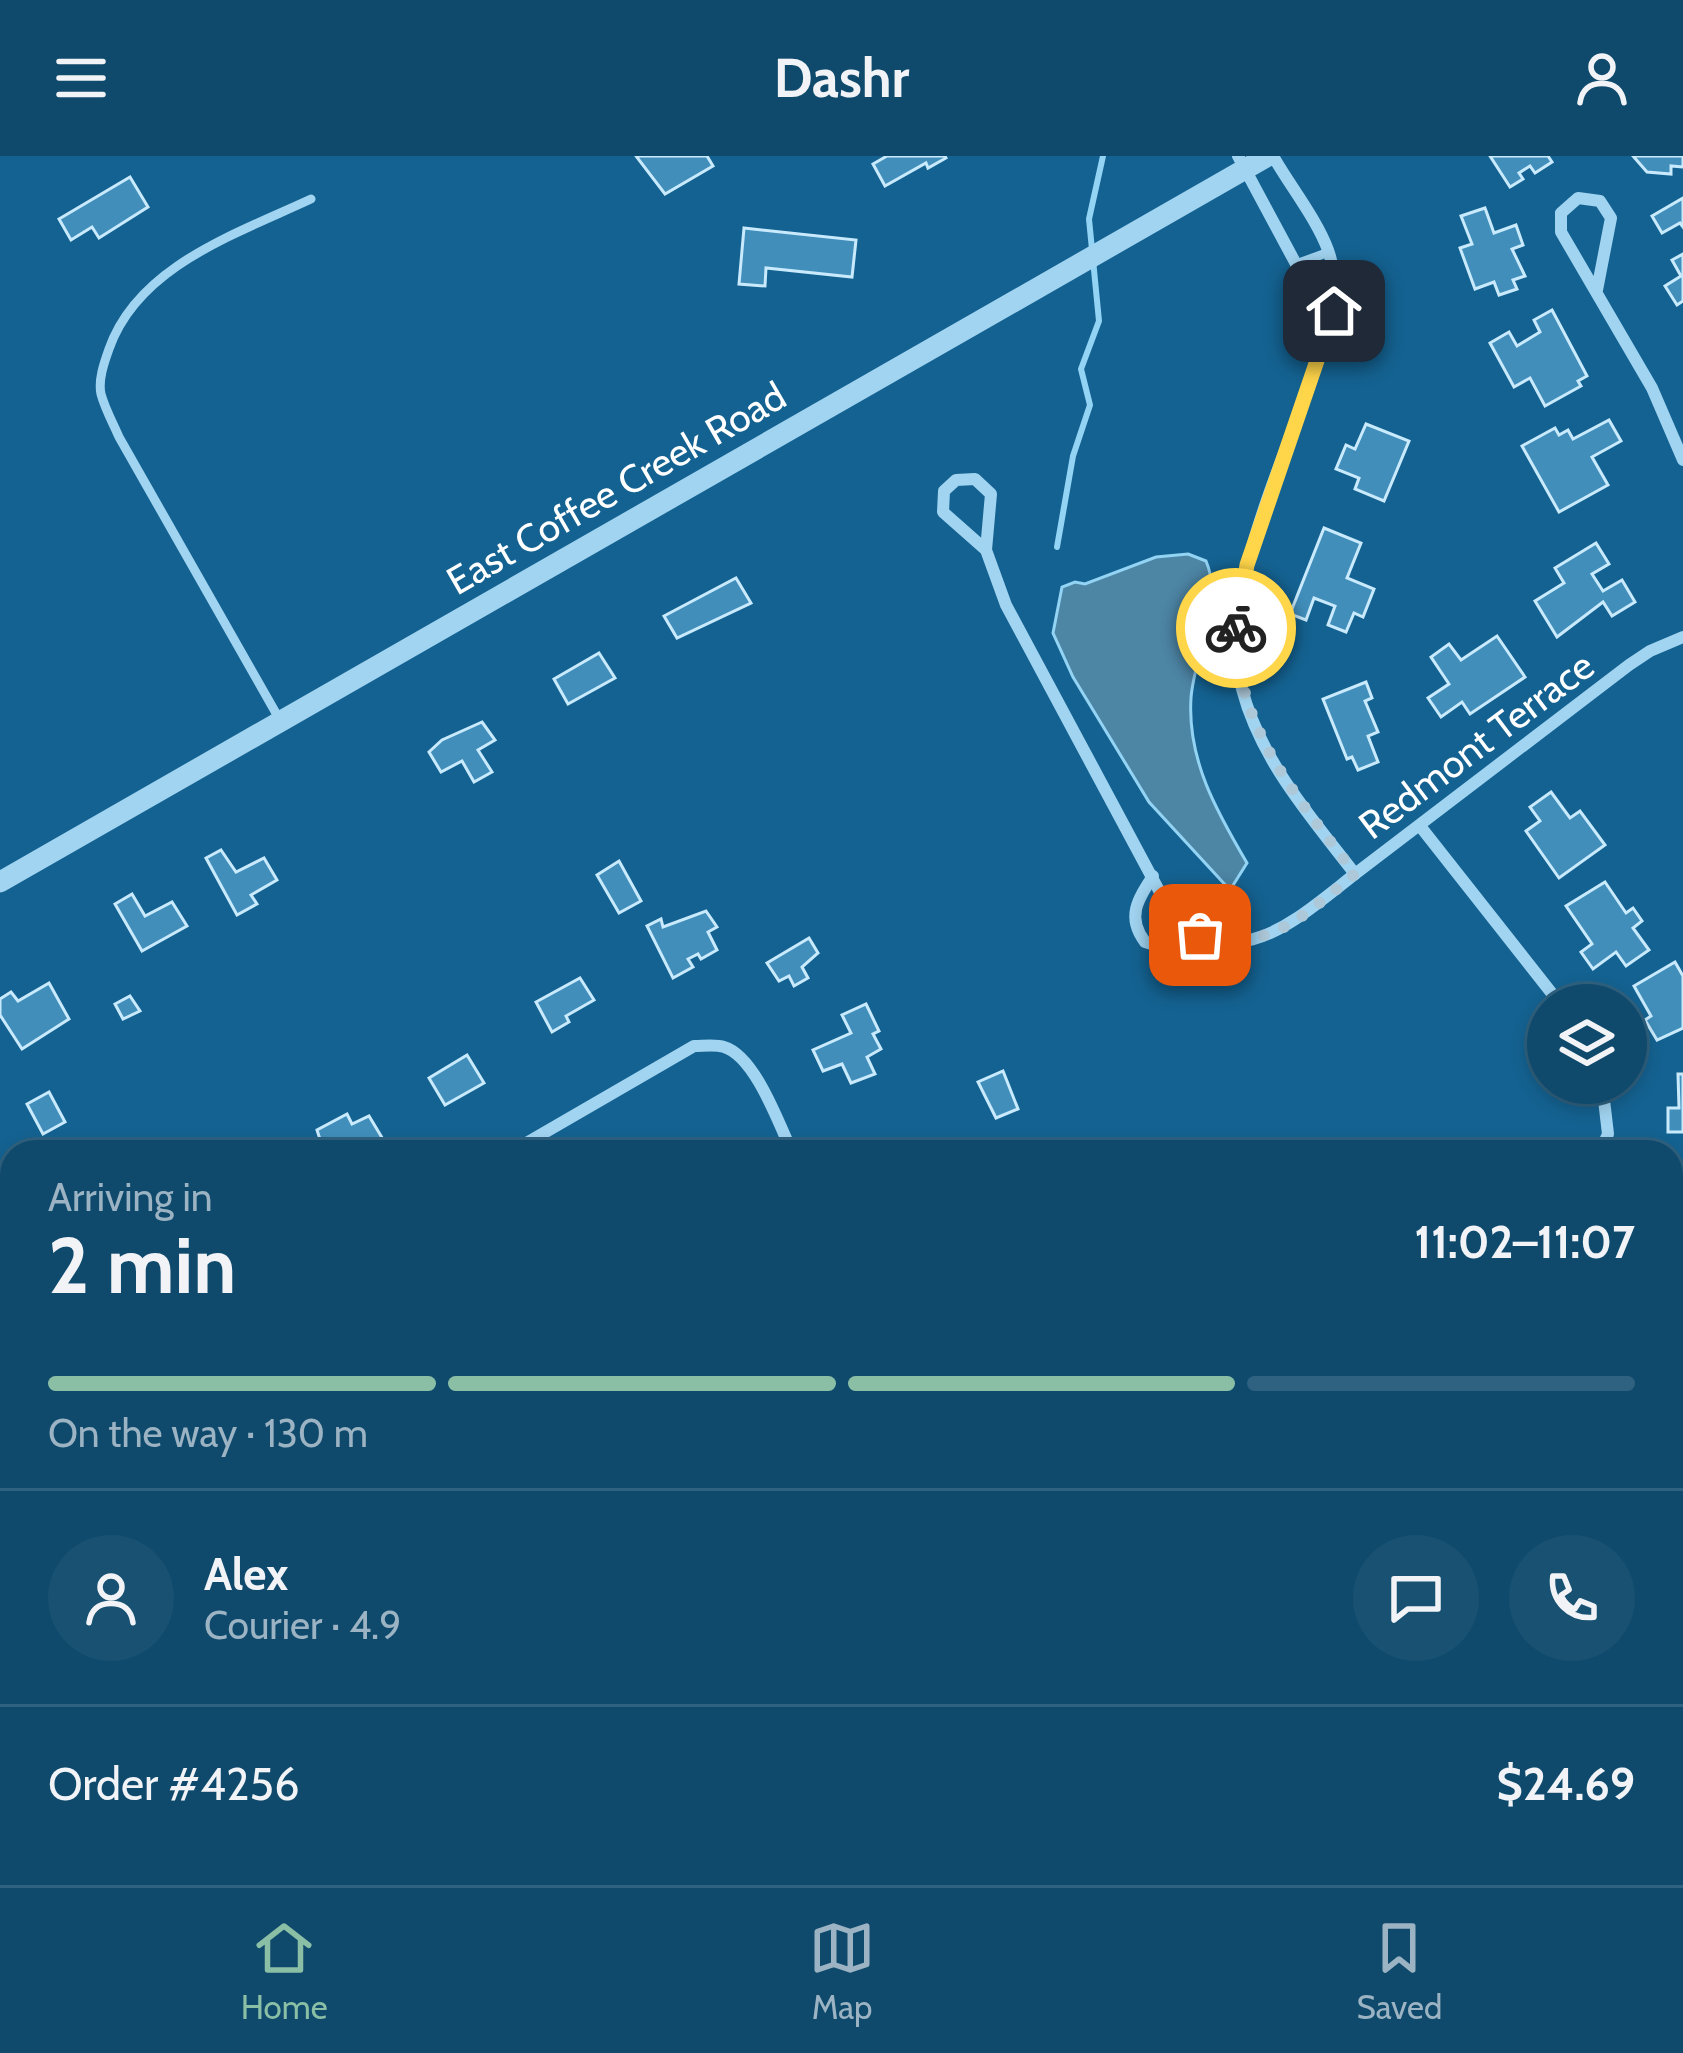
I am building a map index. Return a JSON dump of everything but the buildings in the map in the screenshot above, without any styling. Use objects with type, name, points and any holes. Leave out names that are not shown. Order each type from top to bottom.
[{"type":"street","name":"East Coffee Creek Road","points":[[0,882],[1242,163],[1271,156]]},
{"type":"street","name":"Redmont Terrace","points":[[1271,156],[1329,252],[1334,311],[1247,565],[1236,625],[1236,655],[1252,721],[1265,748],[1355,874],[1639,658],[1683,637]]},
{"type":"street","points":[[1242,163],[1296,264],[1318,361]]},
{"type":"street","points":[[1597,290],[1612,218],[1606,206],[1593,197],[1573,199],[1561,213],[1561,232],[1652,388],[1683,460]]},
{"type":"street","points":[[986,550],[943,512],[944,490],[956,480],[975,479],[991,494],[986,550],[1006,604],[1174,912],[1200,935],[1234,942],[1265,937],[1294,922],[1355,874]]},
{"type":"street","points":[[1420,826],[1545,984]]},
{"type":"street","points":[[1153,876],[1134,910],[1145,942],[1168,949],[1200,935]]},
{"type":"street","points":[[531,1140],[694,1046],[724,1047],[740,1057],[786,1140]]},
{"type":"street","points":[[1604,1104],[1605,1140]]},
{"type":"lane","points":[[280,722],[119,437],[100,390],[103,365],[119,320],[156,279],[220,241],[310,199]]},
{"type":"lane","points":[[1296,264],[1329,252]]},
{"type":"water","points":[[1188,554],[1206,561],[1212,594],[1193,681],[1194,743],[1215,805],[1247,863],[1230,890],[1149,802],[1073,677],[1053,633],[1062,587],[1085,584],[1156,557]]},
{"type":"waterway","points":[[1057,547],[1073,456],[1090,405],[1081,369],[1099,321],[1089,219],[1103,156]]},
{"type":"way so far","points":[[1200,935],[1234,942],[1278,932],[1355,874],[1265,748],[1241,686],[1236,628]]},
{"type":"route","points":[[1236,628],[1247,565],[1334,311]]}]
